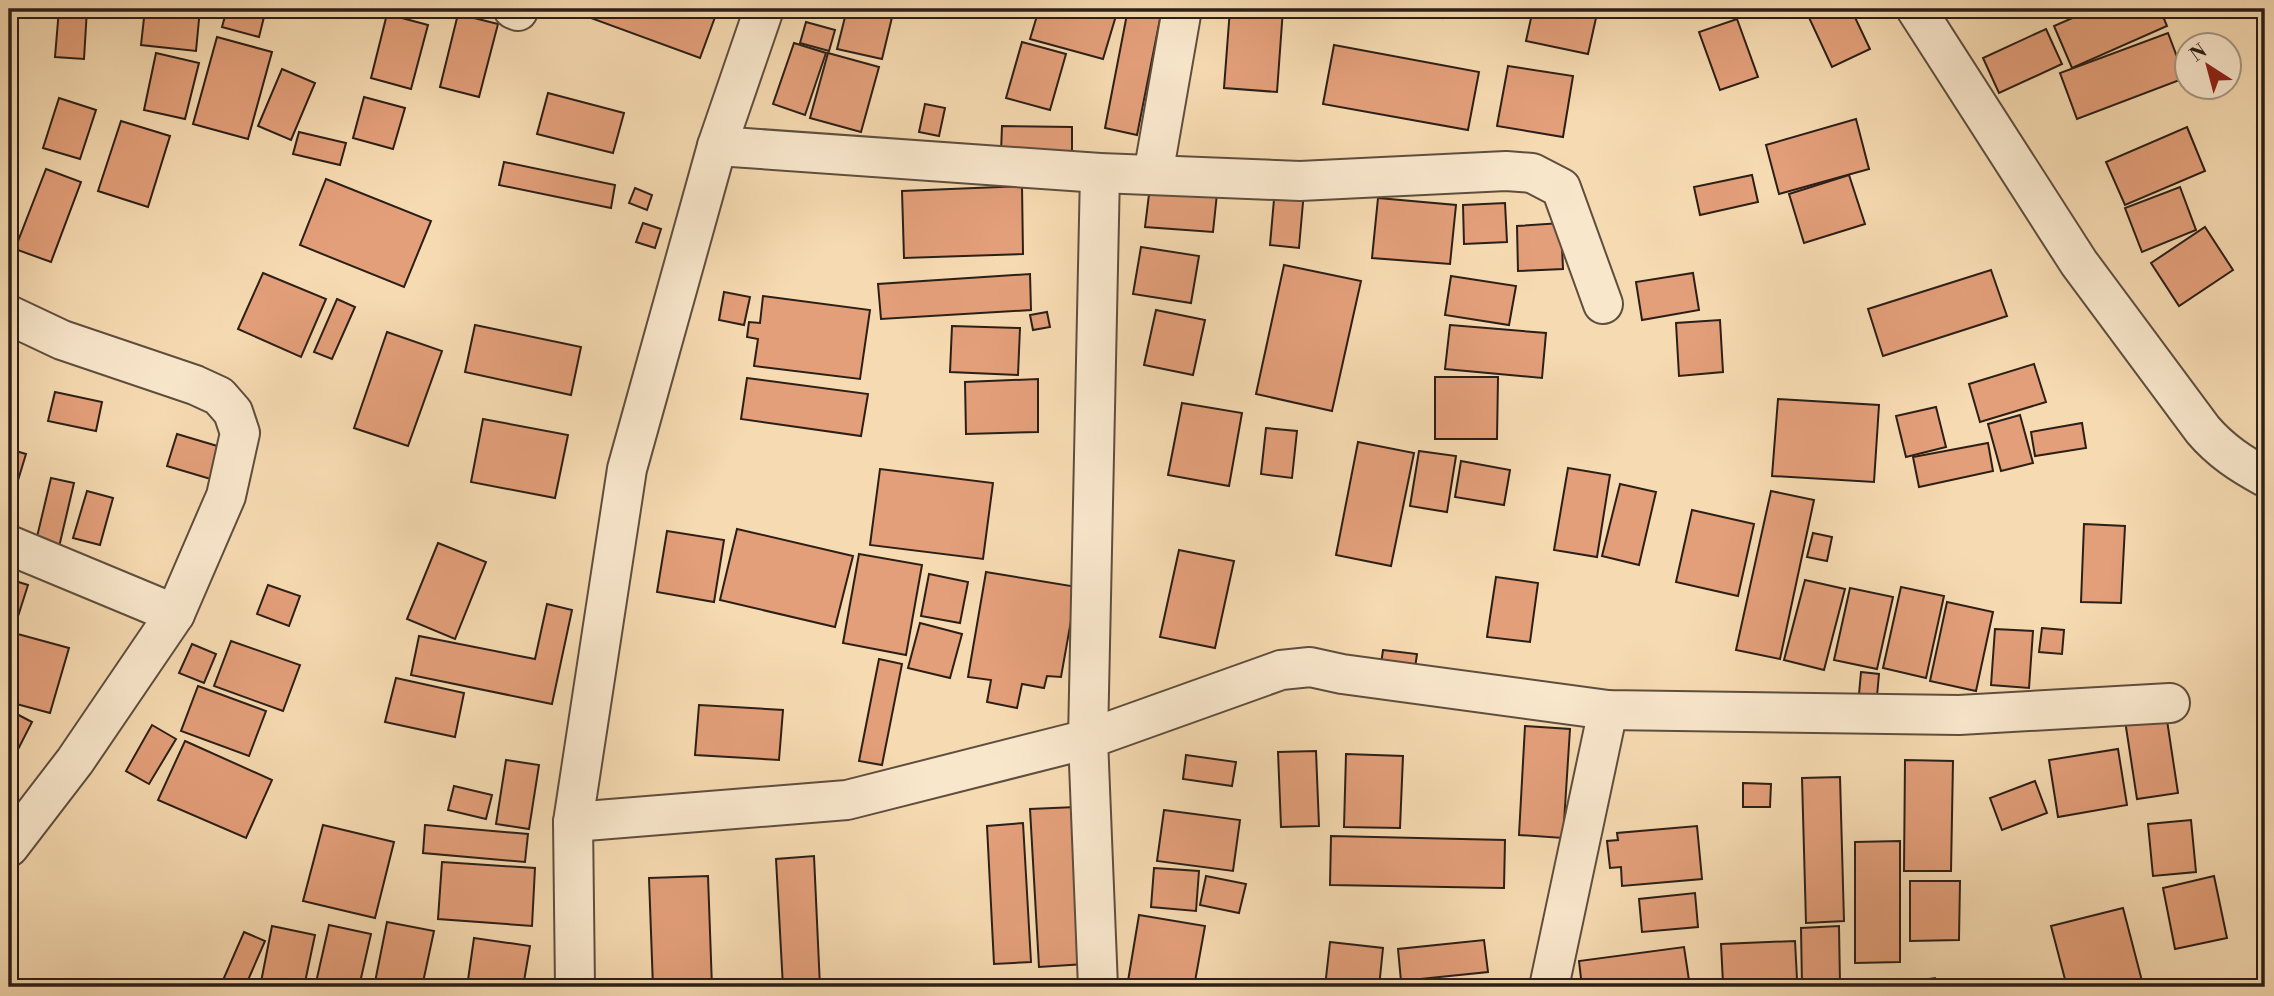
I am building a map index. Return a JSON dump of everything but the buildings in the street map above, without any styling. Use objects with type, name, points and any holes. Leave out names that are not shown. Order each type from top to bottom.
[{"type":"street","points":[[575,987],[573,822],[627,469],[717,146],[764,9]]},
{"type":"street","points":[[1153,175],[1182,9]]},
{"type":"street","points":[[1916,9],[2087,273],[2217,446],[2240,464],[2265,477]]},
{"type":"street","points":[[717,146],[1100,173],[1300,181],[1506,171],[1532,173],[1561,188],[1603,304]]},
{"type":"street","points":[[1098,987],[1088,738],[1100,173]]},
{"type":"street","points":[[9,315],[62,340],[195,385],[219,396],[233,412],[240,433],[226,496],[175,614],[75,761],[9,848]]},
{"type":"street","points":[[9,545],[175,614]]},
{"type":"street","points":[[573,822],[847,800],[1088,738],[1281,670],[1310,667],[1342,674],[1608,710],[1959,715],[2170,703]]},
{"type":"street","points":[[1549,987],[1608,710]]}]
